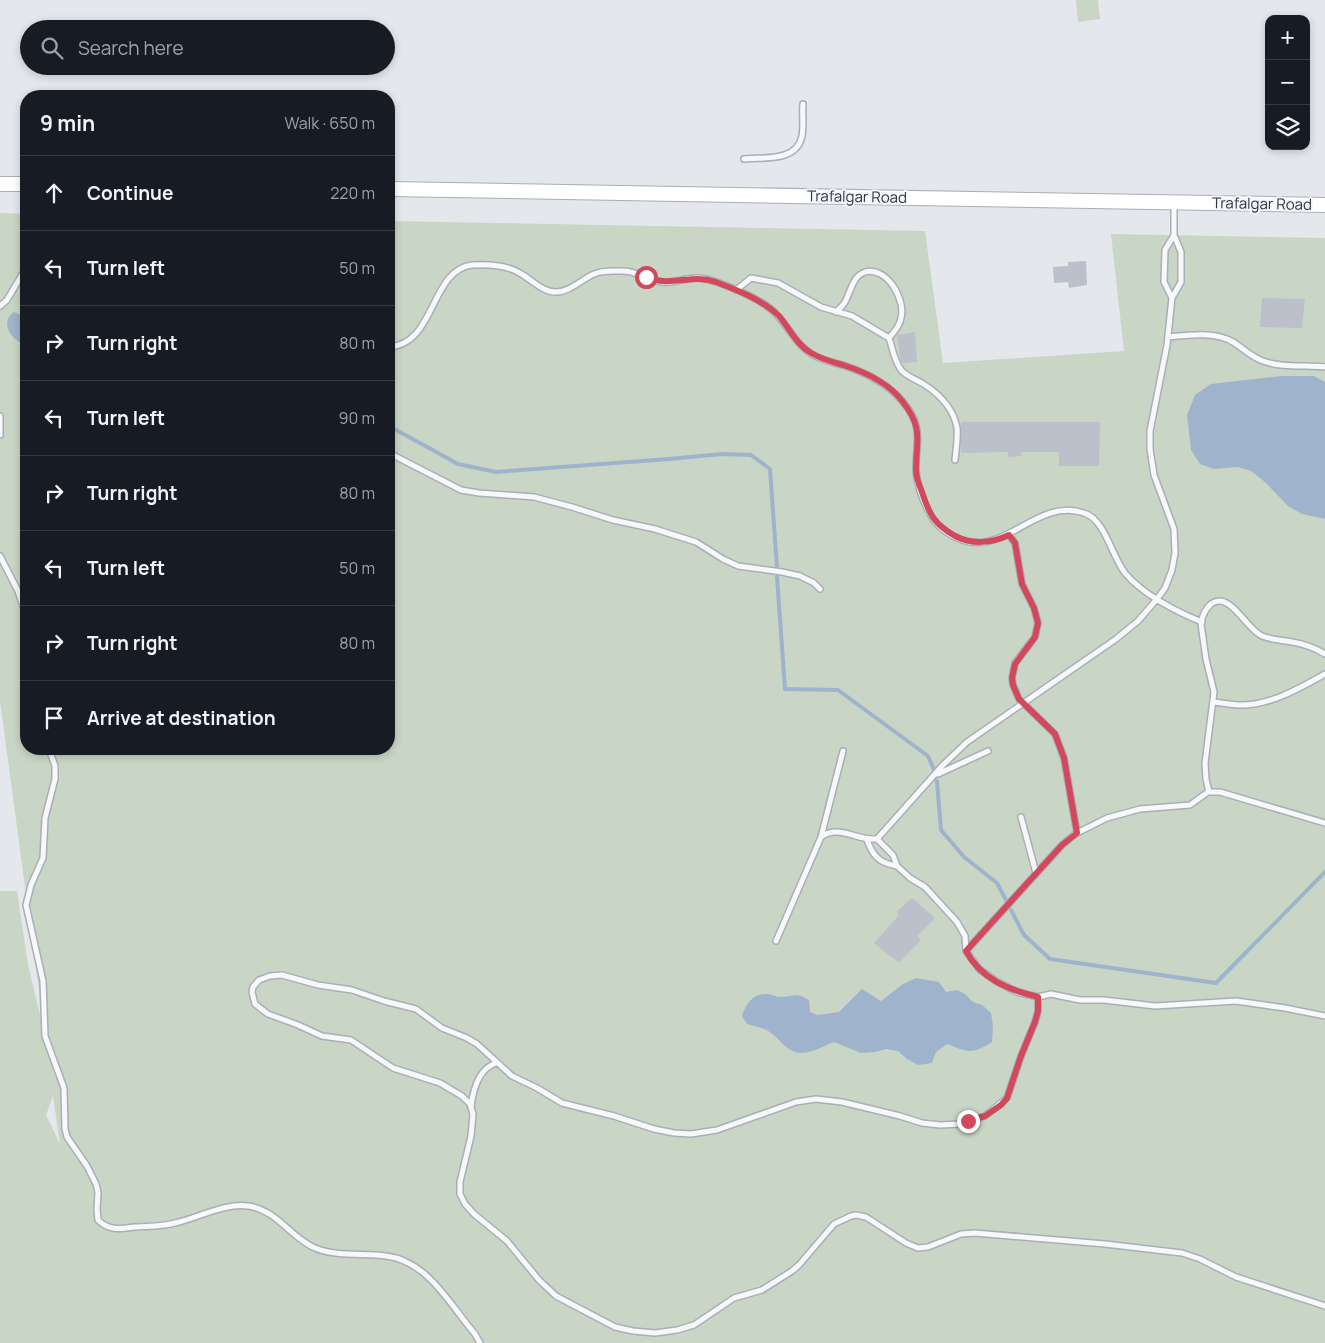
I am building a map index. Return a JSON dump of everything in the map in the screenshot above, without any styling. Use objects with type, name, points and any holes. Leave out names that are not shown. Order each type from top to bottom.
[{"type":"main road","points":[[0,184],[20,184]]},
{"type":"main road","name":"Trafalgar Road","points":[[395,189],[1325,205]]},
{"type":"lane","points":[[744,159],[776,157],[790,153],[799,145],[803,127],[803,104]]},
{"type":"lane","points":[[820,837],[828,832],[844,833],[867,840],[877,839],[967,742],[1116,639],[1138,621],[1165,588],[1172,570],[1175,554],[1174,529],[1154,475],[1150,450],[1150,431],[1168,337],[1172,298],[1181,282],[1181,252],[1174,235],[1174,203]]},
{"type":"lane","points":[[1172,298],[1164,282],[1165,250],[1174,235]]},
{"type":"lane","points":[[395,346],[403,344],[420,329],[435,304],[442,287],[451,275],[459,269],[470,265],[494,265],[509,268],[522,274],[544,289],[556,292],[570,288],[595,273],[622,271],[634,272],[653,280],[667,282],[700,278],[736,290],[768,306],[804,349],[823,359],[876,379],[902,400],[912,415],[918,433],[916,470],[919,485],[928,510],[940,527],[958,538],[975,542],[1009,535],[1033,520],[1055,511],[1085,513],[1091,516],[1099,526],[1126,574],[1157,599],[1183,614],[1202,622]]},
{"type":"lane","points":[[836,312],[843,305],[852,284],[858,276],[865,272],[873,271],[892,284],[902,308],[902,318],[889,338]]},
{"type":"lane","points":[[0,306],[7,300],[20,278]]},
{"type":"lane","points":[[736,290],[751,278],[778,283],[821,307],[852,316],[889,338],[894,359],[901,370],[911,378],[934,390],[944,400],[952,414],[957,428],[955,460]]},
{"type":"lane","points":[[1168,337],[1186,335],[1218,336],[1232,341],[1251,356],[1262,361],[1278,365],[1325,367]]},
{"type":"lane","points":[[0,416],[0,435]]},
{"type":"lane","points":[[395,456],[461,490],[534,497],[613,520],[655,529],[696,542],[738,566],[800,576],[814,583],[820,589]]},
{"type":"lane","points":[[1009,535],[1015,543],[1022,584],[1034,608],[1038,623],[1035,637],[1020,656],[1013,670],[1013,685],[1019,699],[1055,734],[1064,758],[1077,833]]},
{"type":"lane","points":[[0,556],[20,597]]},
{"type":"lane","points":[[1210,792],[1206,779],[1205,763],[1214,692],[1205,652],[1202,622],[1204,613],[1212,603],[1226,602],[1258,634],[1272,639],[1299,644],[1325,654]]},
{"type":"lane","points":[[1214,702],[1241,705],[1267,701],[1291,692],[1325,674]]},
{"type":"lane","points":[[776,941],[820,837],[842,751]]},
{"type":"lane","points":[[935,775],[988,751]]},
{"type":"lane","points":[[51,755],[55,766],[55,779],[45,818],[43,858],[31,885],[26,905],[43,981],[45,1036],[64,1088],[65,1129],[96,1184],[98,1192],[98,1220],[113,1229],[158,1226],[234,1207],[245,1205],[257,1207],[313,1247],[333,1253],[400,1258],[411,1264],[423,1272],[434,1284],[475,1334],[480,1343]]},
{"type":"lane","points":[[966,951],[1062,845],[1077,833],[1107,818],[1151,808],[1190,805],[1210,792],[1220,792],[1325,823]]},
{"type":"lane","points":[[1021,817],[1036,873]]},
{"type":"lane","points":[[877,839],[892,855],[897,866],[910,878],[925,887],[957,922],[965,936],[966,951],[979,969],[1017,992],[1038,997],[1051,994],[1080,1000],[1104,1000],[1155,1006],[1226,1001],[1285,1008],[1325,1016]]},
{"type":"lane","points":[[867,840],[871,853],[885,864],[897,866]]},
{"type":"lane","points":[[471,1108],[462,1096],[449,1087],[401,1072],[355,1042],[322,1036],[268,1014],[255,1004],[252,996],[253,987],[259,980],[270,976],[282,975],[314,984],[352,990],[416,1009],[442,1028],[473,1042],[496,1063],[518,1079],[534,1086],[562,1103],[614,1116],[646,1127],[674,1133],[691,1134],[717,1130],[796,1102],[816,1099],[834,1100],[922,1123],[948,1126],[985,1116],[1001,1105],[1007,1098],[1035,1022],[1038,1011],[1038,997]]},
{"type":"lane","points":[[496,1063],[485,1069],[480,1077],[471,1108],[473,1125],[460,1176],[459,1188],[465,1204],[474,1214],[507,1241],[539,1280],[556,1296],[597,1319],[624,1330],[655,1333],[694,1325],[734,1298],[762,1290],[792,1271],[834,1224],[845,1217],[856,1215],[866,1217],[906,1243],[918,1248],[928,1247],[961,1234],[975,1233],[1105,1244],[1182,1253],[1200,1259],[1236,1277],[1325,1306]]},
{"type":"green space","points":[[1076,0],[1098,0],[1100,19],[1078,22]]},
{"type":"green space","points":[[0,213],[20,214],[20,755],[395,755],[395,221],[925,231],[943,363],[1124,351],[1111,234],[1325,238],[1325,1343],[0,1343],[0,891],[17,891],[28,965],[45,1035],[0,701]],"holes":[[[53,1096],[60,1144],[46,1115]]]},
{"type":"water","points":[[14,312],[20,314],[20,343],[8,330],[7,325],[10,316]]},
{"type":"water","points":[[1281,376],[1314,376],[1325,382],[1325,519],[1302,514],[1288,506],[1265,482],[1251,471],[1238,467],[1214,469],[1200,464],[1191,450],[1187,415],[1195,395],[1211,384]]},
{"type":"water","points":[[916,978],[939,982],[946,992],[957,990],[965,994],[973,1002],[982,1005],[991,1013],[993,1026],[992,1042],[979,1049],[970,1051],[947,1044],[936,1052],[932,1063],[918,1065],[898,1051],[886,1049],[861,1053],[834,1042],[814,1051],[801,1053],[786,1047],[770,1032],[747,1024],[742,1016],[750,1000],[762,994],[778,997],[797,995],[804,997],[809,1000],[810,1012],[817,1015],[839,1012],[862,989],[881,1001],[903,984]]},
{"type":"building","points":[[1086,261],[1087,285],[1069,288],[1068,282],[1054,283],[1053,267],[1068,266],[1068,262]]},
{"type":"building","points":[[1262,298],[1305,299],[1302,328],[1260,327]]},
{"type":"building","points":[[915,332],[917,362],[902,363],[897,335]]},
{"type":"building","points":[[961,422],[1100,422],[1099,466],[1059,466],[1059,452],[1021,452],[1021,456],[1008,457],[1008,452],[961,453]]},
{"type":"building","points":[[912,898],[935,918],[917,936],[921,940],[899,963],[874,943],[899,915],[897,911]]},
{"type":"waterway","points":[[395,429],[458,464],[496,472],[722,454],[751,455],[770,469],[777,567]]},
{"type":"waterway","points":[[777,577],[785,689],[838,690],[928,756],[934,770]]},
{"type":"waterway","points":[[937,781],[941,830],[964,857],[997,883],[1007,902]]},
{"type":"waterway","points":[[1011,910],[1024,935],[1050,959],[1216,983],[1325,872]]},
{"type":"route","points":[[646,277],[659,282],[700,278],[736,290],[768,306],[804,349],[823,359],[844,365],[883,383],[902,400],[915,421],[918,433],[917,477],[928,510],[935,522],[958,538],[983,542],[1009,535],[1015,543],[1022,584],[1037,616],[1038,630],[1015,664],[1012,678],[1013,685],[1019,699],[1055,734],[1064,758],[1077,833],[1062,845],[966,951],[972,961],[986,975],[1005,987],[1038,997],[1039,1002],[1035,1022],[1007,1098],[1001,1105],[985,1116],[968,1121]]}]
